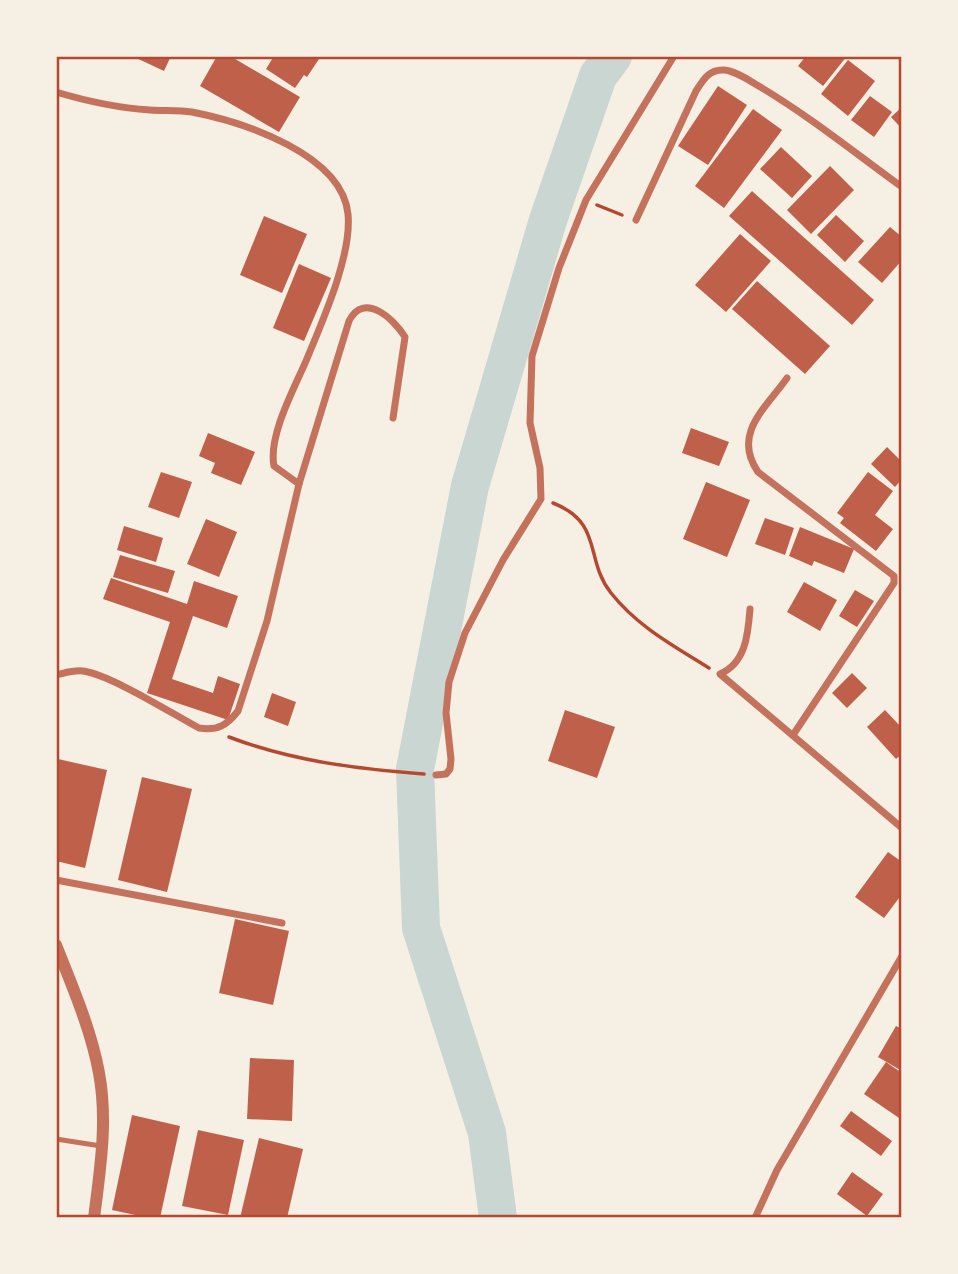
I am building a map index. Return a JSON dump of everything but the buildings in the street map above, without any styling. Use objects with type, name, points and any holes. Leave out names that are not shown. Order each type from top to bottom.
[{"type":"street","points":[[436,775],[446,774],[450,769],[446,713],[448,693],[465,633],[503,560],[541,499],[540,468],[530,423],[532,356],[559,268],[586,200],[674,56]]},
{"type":"street","points":[[636,220],[696,91],[705,77],[714,71],[725,70],[741,76],[782,99],[902,187]]},
{"type":"street","points":[[56,92],[137,108],[192,113],[256,132],[290,146],[315,161],[344,194],[348,232],[331,301],[285,411],[272,455],[274,466],[299,484]]},
{"type":"street","points":[[56,675],[83,671],[110,681],[199,728],[211,730],[230,722],[238,711],[267,621],[299,484],[349,321],[352,314],[359,309],[371,308],[385,314],[398,325],[405,337],[393,418]]},
{"type":"street","points":[[787,379],[748,435],[750,461],[758,472],[894,576],[894,583],[793,735]]},
{"type":"street","points":[[750,609],[748,635],[741,654],[731,669],[720,674],[902,828]]},
{"type":"street","points":[[56,880],[282,923]]},
{"type":"street","points":[[56,945],[94,1051],[102,1101],[101,1145],[93,1218]]},
{"type":"street","points":[[765,1218],[756,1215],[777,1170],[902,956]]},
{"type":"lane","points":[[56,1139],[101,1145]]},
{"type":"path","points":[[586,200],[636,220]]},
{"type":"path","points":[[541,499],[576,516],[586,527],[600,573],[610,592],[638,622],[720,674]]},
{"type":"path","points":[[211,730],[298,759],[365,770],[436,775]]},
{"type":"waterway","points":[[498,1218],[487,1133],[421,928],[415,769],[470,486],[548,220],[598,76],[613,56]]}]
